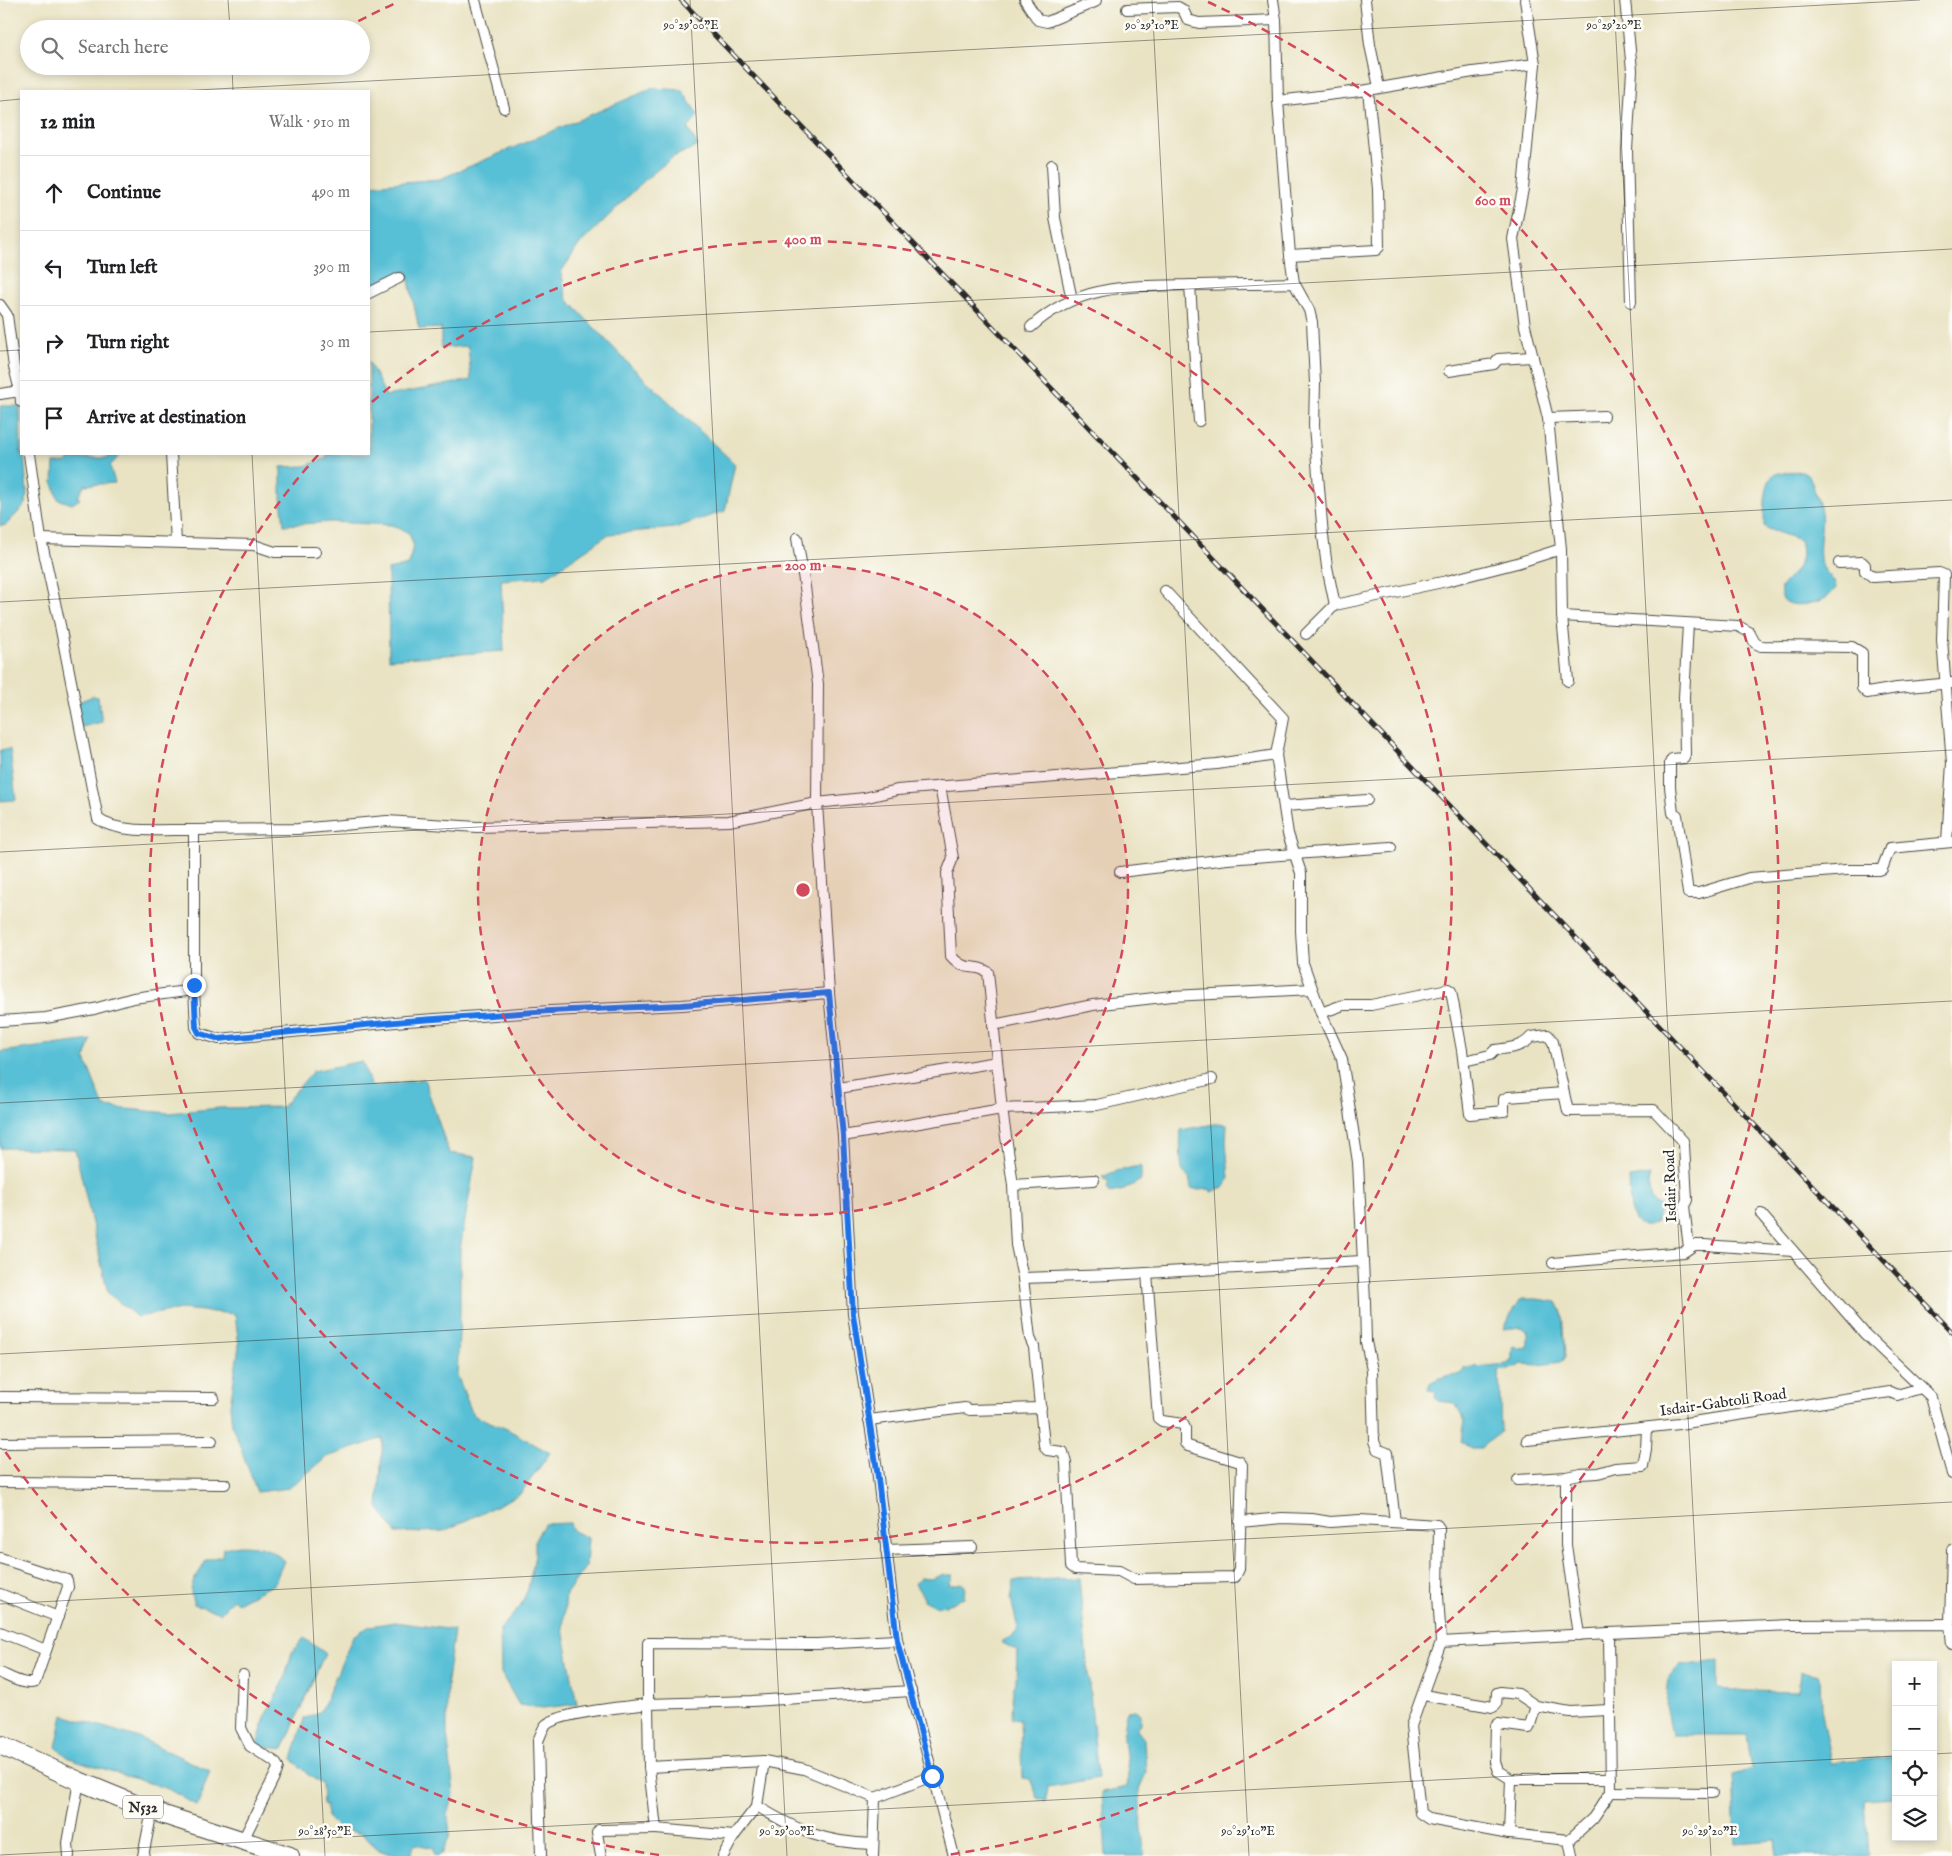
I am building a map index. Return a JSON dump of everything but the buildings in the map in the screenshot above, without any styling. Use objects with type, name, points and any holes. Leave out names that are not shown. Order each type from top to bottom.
[{"type":"highway","name":"N532","points":[[0,1745],[79,1781],[152,1811],[290,1856]]},
{"type":"street","points":[[475,0],[504,108]]},
{"type":"street","points":[[1025,0],[1038,20],[1047,22],[1096,0]]},
{"type":"street","points":[[1273,0],[1276,20],[1278,100],[1290,255],[1294,283],[1309,310],[1312,322],[1315,383],[1314,426],[1323,536],[1335,605]]},
{"type":"street","points":[[1365,0],[1370,45],[1379,88]]},
{"type":"street","points":[[1526,0],[1534,64],[1523,190],[1513,239],[1525,326],[1548,418],[1561,550],[1562,616],[1568,681]]},
{"type":"street","points":[[1625,0],[1632,70],[1627,150],[1631,302]]},
{"type":"street","points":[[1127,9],[1178,7],[1188,20],[1199,24],[1276,20]]},
{"type":"street","points":[[1278,100],[1368,90],[1534,64]]},
{"type":"street","points":[[1290,255],[1376,250],[1379,247],[1378,189],[1368,90]]},
{"type":"street","points":[[1052,165],[1055,218],[1072,300]]},
{"type":"street","points":[[370,292],[399,278]]},
{"type":"street","points":[[1031,327],[1043,316],[1072,300],[1114,287],[1294,283]]},
{"type":"street","points":[[1190,285],[1199,421]]},
{"type":"street","points":[[0,306],[7,315],[14,368],[20,391],[0,394]]},
{"type":"street","points":[[1449,371],[1494,364],[1498,359],[1533,357]]},
{"type":"street","points":[[1548,418],[1604,416]]},
{"type":"street","points":[[29,455],[41,539],[98,819],[106,825],[118,829],[298,829],[387,821],[477,828],[729,821],[817,803],[864,798],[897,790],[1217,764],[1276,755]]},
{"type":"street","points":[[172,455],[176,542]]},
{"type":"street","points":[[797,538],[818,684],[817,803],[829,993],[843,1136],[853,1314],[869,1420],[897,1640],[954,1856]]},
{"type":"street","points":[[41,539],[254,545],[275,552],[315,552]]},
{"type":"street","points":[[1306,634],[1335,605],[1456,579],[1561,550]]},
{"type":"street","points":[[1688,624],[1684,697],[1685,754],[1684,758],[1672,760],[1670,763],[1673,813],[1677,815],[1688,893],[1699,893],[1749,878],[1846,870],[1879,870],[1882,869],[1890,848],[1949,842],[1952,763],[1949,683],[1942,640],[1944,575],[1938,573],[1873,577],[1866,571],[1865,565],[1862,562],[1839,563]]},
{"type":"street","points":[[1165,591],[1283,716],[1276,755],[1288,834],[1300,872],[1303,963],[1321,1013],[1342,1059],[1358,1162],[1362,1261],[1366,1302],[1366,1342],[1372,1370],[1374,1441],[1377,1448],[1387,1453],[1395,1522]]},
{"type":"street","points":[[1562,616],[1727,625],[1744,628],[1749,632],[1754,643],[1760,646],[1852,647],[1862,653],[1862,688],[1867,693],[1949,683]]},
{"type":"street","points":[[940,786],[953,858],[947,872],[951,956],[963,967],[981,968],[988,972],[1002,1108],[1013,1185],[1016,1245],[1023,1278],[1030,1338],[1034,1347],[1044,1445],[1047,1450],[1063,1452],[1066,1463],[1071,1566],[1075,1569],[1119,1571],[1134,1580],[1235,1577],[1239,1569],[1242,1465],[1240,1462],[1188,1446],[1185,1443],[1183,1424],[1162,1421],[1158,1418],[1147,1273]]},
{"type":"street","points":[[1285,806],[1367,800]]},
{"type":"street","points":[[194,830],[194,990],[196,1027],[199,1033],[219,1039],[406,1021],[550,1011],[682,1005],[829,993]]},
{"type":"street","points":[[1120,872],[1227,858],[1296,855],[1391,846]]},
{"type":"street","points":[[993,1025],[1092,1005],[1172,996],[1312,989]]},
{"type":"street","points":[[1321,1013],[1343,1005],[1371,1005],[1448,989],[1451,991],[1464,1061],[1469,1112],[1471,1114],[1504,1111],[1504,1099],[1508,1097],[1564,1093],[1553,1042],[1548,1035],[1532,1037],[1527,1042],[1515,1047],[1495,1050],[1490,1055],[1464,1061]]},
{"type":"street","points":[[0,1021],[46,1018],[133,998],[194,990]]},
{"type":"street","points":[[839,1088],[998,1062]]},
{"type":"street","points":[[843,1136],[1002,1108],[1098,1105],[1212,1079]]},
{"type":"street","name":"Isdair Road","points":[[1564,1093],[1568,1111],[1654,1110],[1683,1140],[1687,1200],[1684,1206],[1689,1248]]},
{"type":"street","points":[[1013,1185],[1094,1180]]},
{"type":"street","points":[[1762,1214],[1864,1334],[1931,1398],[1952,1474]]},
{"type":"street","points":[[1554,1263],[1684,1252],[1689,1248],[1704,1245],[1792,1251]]},
{"type":"street","points":[[1023,1278],[1362,1261]]},
{"type":"street","name":"Isdair-Gabtoli Road","points":[[1527,1440],[1647,1428],[1890,1392],[1897,1395],[1920,1388]]},
{"type":"street","points":[[0,1397],[214,1398]]},
{"type":"street","points":[[869,1420],[965,1408],[970,1410],[1041,1408]]},
{"type":"street","points":[[1518,1480],[1566,1477],[1598,1473],[1615,1468],[1643,1466],[1647,1428]]},
{"type":"street","points":[[0,1443],[212,1441]]},
{"type":"street","points":[[1566,1477],[1566,1545],[1579,1635]]},
{"type":"street","points":[[0,1482],[225,1484]]},
{"type":"street","points":[[1240,1522],[1282,1518],[1330,1522],[1360,1520],[1437,1525],[1440,1528],[1438,1594],[1441,1642],[1411,1726],[1420,1812],[1430,1819],[1509,1834],[1569,1840],[1593,1818],[1611,1792],[1609,1633]]},
{"type":"street","points":[[886,1550],[972,1547]]},
{"type":"street","points":[[1952,1550],[1950,1624],[1952,1644]]},
{"type":"street","points":[[0,1558],[67,1580],[68,1587],[35,1682],[29,1684],[0,1673]]},
{"type":"street","points":[[0,1594],[58,1617]]},
{"type":"street","points":[[1441,1642],[1792,1625],[1950,1624]]},
{"type":"street","points":[[0,1632],[46,1650]]},
{"type":"street","points":[[656,1829],[649,1765],[647,1646],[650,1642],[817,1644],[897,1640]]},
{"type":"street","points":[[243,1675],[241,1728],[250,1746],[275,1762],[278,1767],[243,1840]]},
{"type":"street","points":[[541,1856],[538,1741],[545,1726],[560,1718],[573,1715],[648,1709],[910,1691]]},
{"type":"street","points":[[1423,1695],[1493,1707],[1496,1705],[1497,1693],[1500,1692],[1518,1694],[1536,1706],[1570,1712],[1609,1710]]},
{"type":"street","points":[[1536,1706],[1529,1728],[1498,1724],[1496,1726],[1495,1762],[1498,1771],[1511,1779],[1611,1779]]},
{"type":"street","points":[[649,1765],[764,1761],[804,1769],[875,1798],[932,1776]]},
{"type":"street","points":[[722,1856],[734,1836],[758,1806],[764,1761]]},
{"type":"street","points":[[1509,1834],[1511,1779]]},
{"type":"street","points":[[69,1856],[68,1843],[79,1781]]},
{"type":"street","points":[[1611,1792],[1712,1793]]},
{"type":"street","points":[[873,1856],[875,1798]]},
{"type":"street","points":[[758,1806],[788,1825],[811,1835],[848,1844],[873,1844]]},
{"type":"street","points":[[143,1856],[152,1811]]},
{"type":"street","points":[[601,1856],[597,1833],[599,1830],[656,1829],[734,1836]]},
{"type":"street","points":[[1569,1840],[1572,1856]]},
{"type":"water","points":[[653,88],[682,90],[698,115],[688,129],[698,146],[673,157],[646,179],[579,245],[561,272],[567,299],[630,365],[735,464],[725,511],[674,528],[609,534],[546,577],[501,580],[504,651],[389,659],[388,570],[409,565],[413,544],[409,533],[392,525],[331,522],[284,525],[281,498],[281,467],[305,466],[327,458],[327,455],[370,455],[370,364],[386,396],[471,380],[468,346],[441,348],[441,328],[419,329],[407,271],[370,286],[370,185],[440,179]]},
{"type":"water","points":[[0,406],[20,406],[20,455],[24,455],[26,504],[6,525],[0,526]]},
{"type":"water","points":[[110,455],[120,455],[110,466],[115,483],[84,485],[78,497],[80,499],[72,504],[58,499],[53,483],[54,463],[65,463],[73,458],[108,458]]},
{"type":"water","points":[[1802,471],[1810,478],[1820,509],[1821,564],[1834,581],[1836,588],[1824,599],[1796,605],[1784,600],[1781,595],[1781,587],[1801,561],[1802,548],[1800,540],[1768,529],[1764,526],[1764,514],[1766,491],[1771,478],[1780,473]]},
{"type":"water","points":[[93,696],[98,697],[102,722],[81,727],[76,703]]},
{"type":"water","points":[[10,749],[16,800],[0,801],[0,750]]},
{"type":"water","points":[[91,1040],[85,1059],[104,1107],[169,1113],[219,1108],[282,1107],[313,1071],[362,1061],[371,1087],[424,1079],[449,1153],[476,1157],[460,1249],[460,1313],[457,1375],[473,1415],[507,1429],[550,1453],[520,1494],[444,1531],[396,1533],[378,1507],[383,1438],[327,1457],[289,1488],[257,1492],[232,1425],[230,1405],[239,1346],[235,1314],[181,1309],[137,1317],[108,1293],[75,1149],[0,1148],[0,1052]]},
{"type":"water","points":[[1220,1123],[1227,1125],[1226,1141],[1229,1179],[1225,1187],[1211,1192],[1210,1189],[1199,1190],[1191,1188],[1189,1177],[1182,1169],[1180,1151],[1181,1130]]},
{"type":"water","points":[[1141,1167],[1141,1180],[1124,1190],[1109,1193],[1107,1189],[1109,1180],[1102,1177],[1116,1171]]},
{"type":"water","points":[[1650,1175],[1648,1183],[1651,1200],[1660,1206],[1657,1222],[1647,1226],[1640,1225],[1635,1221],[1632,1214],[1629,1178]]},
{"type":"water","points":[[1521,1299],[1557,1302],[1562,1312],[1565,1357],[1562,1362],[1539,1365],[1521,1364],[1519,1367],[1499,1371],[1501,1431],[1481,1448],[1471,1448],[1461,1442],[1465,1421],[1455,1403],[1438,1401],[1435,1398],[1436,1392],[1428,1389],[1430,1383],[1439,1378],[1463,1373],[1464,1368],[1508,1364],[1512,1358],[1512,1347],[1528,1348],[1528,1331],[1521,1327],[1504,1329]]},
{"type":"water","points":[[570,1523],[573,1531],[588,1538],[586,1566],[566,1594],[563,1629],[577,1704],[543,1708],[519,1705],[501,1673],[500,1629],[520,1607],[528,1589],[535,1555],[535,1540],[544,1524]]},
{"type":"water","points":[[240,1545],[264,1548],[284,1561],[274,1584],[237,1603],[233,1599],[220,1613],[194,1604],[191,1591],[192,1585],[206,1560],[222,1556],[223,1548]]},
{"type":"water","points":[[942,1575],[953,1575],[949,1584],[961,1583],[965,1586],[964,1598],[939,1606],[923,1600],[923,1596],[915,1584],[920,1578],[931,1579]]},
{"type":"water","points":[[1079,1578],[1098,1778],[1048,1787],[1046,1802],[1038,1798],[1030,1779],[1022,1778],[1020,1720],[1012,1719],[1017,1651],[1001,1642],[1012,1636],[1018,1629],[1011,1599],[1014,1581]]},
{"type":"water","points":[[395,1622],[454,1630],[447,1681],[447,1734],[454,1794],[448,1815],[450,1835],[442,1854],[435,1856],[434,1848],[415,1844],[410,1856],[393,1855],[379,1850],[362,1834],[338,1828],[327,1817],[326,1806],[323,1805],[322,1784],[307,1774],[292,1759],[304,1719],[321,1711],[353,1636],[370,1626]]},
{"type":"water","points":[[304,1638],[325,1653],[283,1749],[257,1746],[266,1714],[284,1681],[292,1652]]},
{"type":"water","points":[[1718,1661],[1718,1689],[1798,1692],[1800,1672],[1820,1676],[1821,1709],[1832,1763],[1892,1756],[1892,1797],[1865,1799],[1869,1856],[1777,1856],[1775,1840],[1736,1843],[1733,1775],[1752,1769],[1747,1735],[1672,1735],[1666,1705],[1669,1678],[1679,1666]]},
{"type":"water","points":[[1135,1710],[1141,1714],[1141,1723],[1137,1730],[1144,1739],[1146,1773],[1139,1789],[1144,1856],[1106,1856],[1102,1792],[1127,1787],[1124,1729],[1127,1711]]},
{"type":"water","points":[[63,1715],[140,1738],[210,1771],[197,1806],[168,1789],[69,1758],[56,1747]]},
{"type":"water","points":[[1937,1786],[1939,1803],[1937,1805]]},
{"type":"railway","points":[[681,0],[1952,1332]]},
{"type":"route","points":[[194,985],[196,1027],[199,1033],[219,1039],[406,1021],[550,1011],[682,1005],[829,993],[843,1136],[853,1314],[877,1470],[897,1640],[932,1776]]}]
